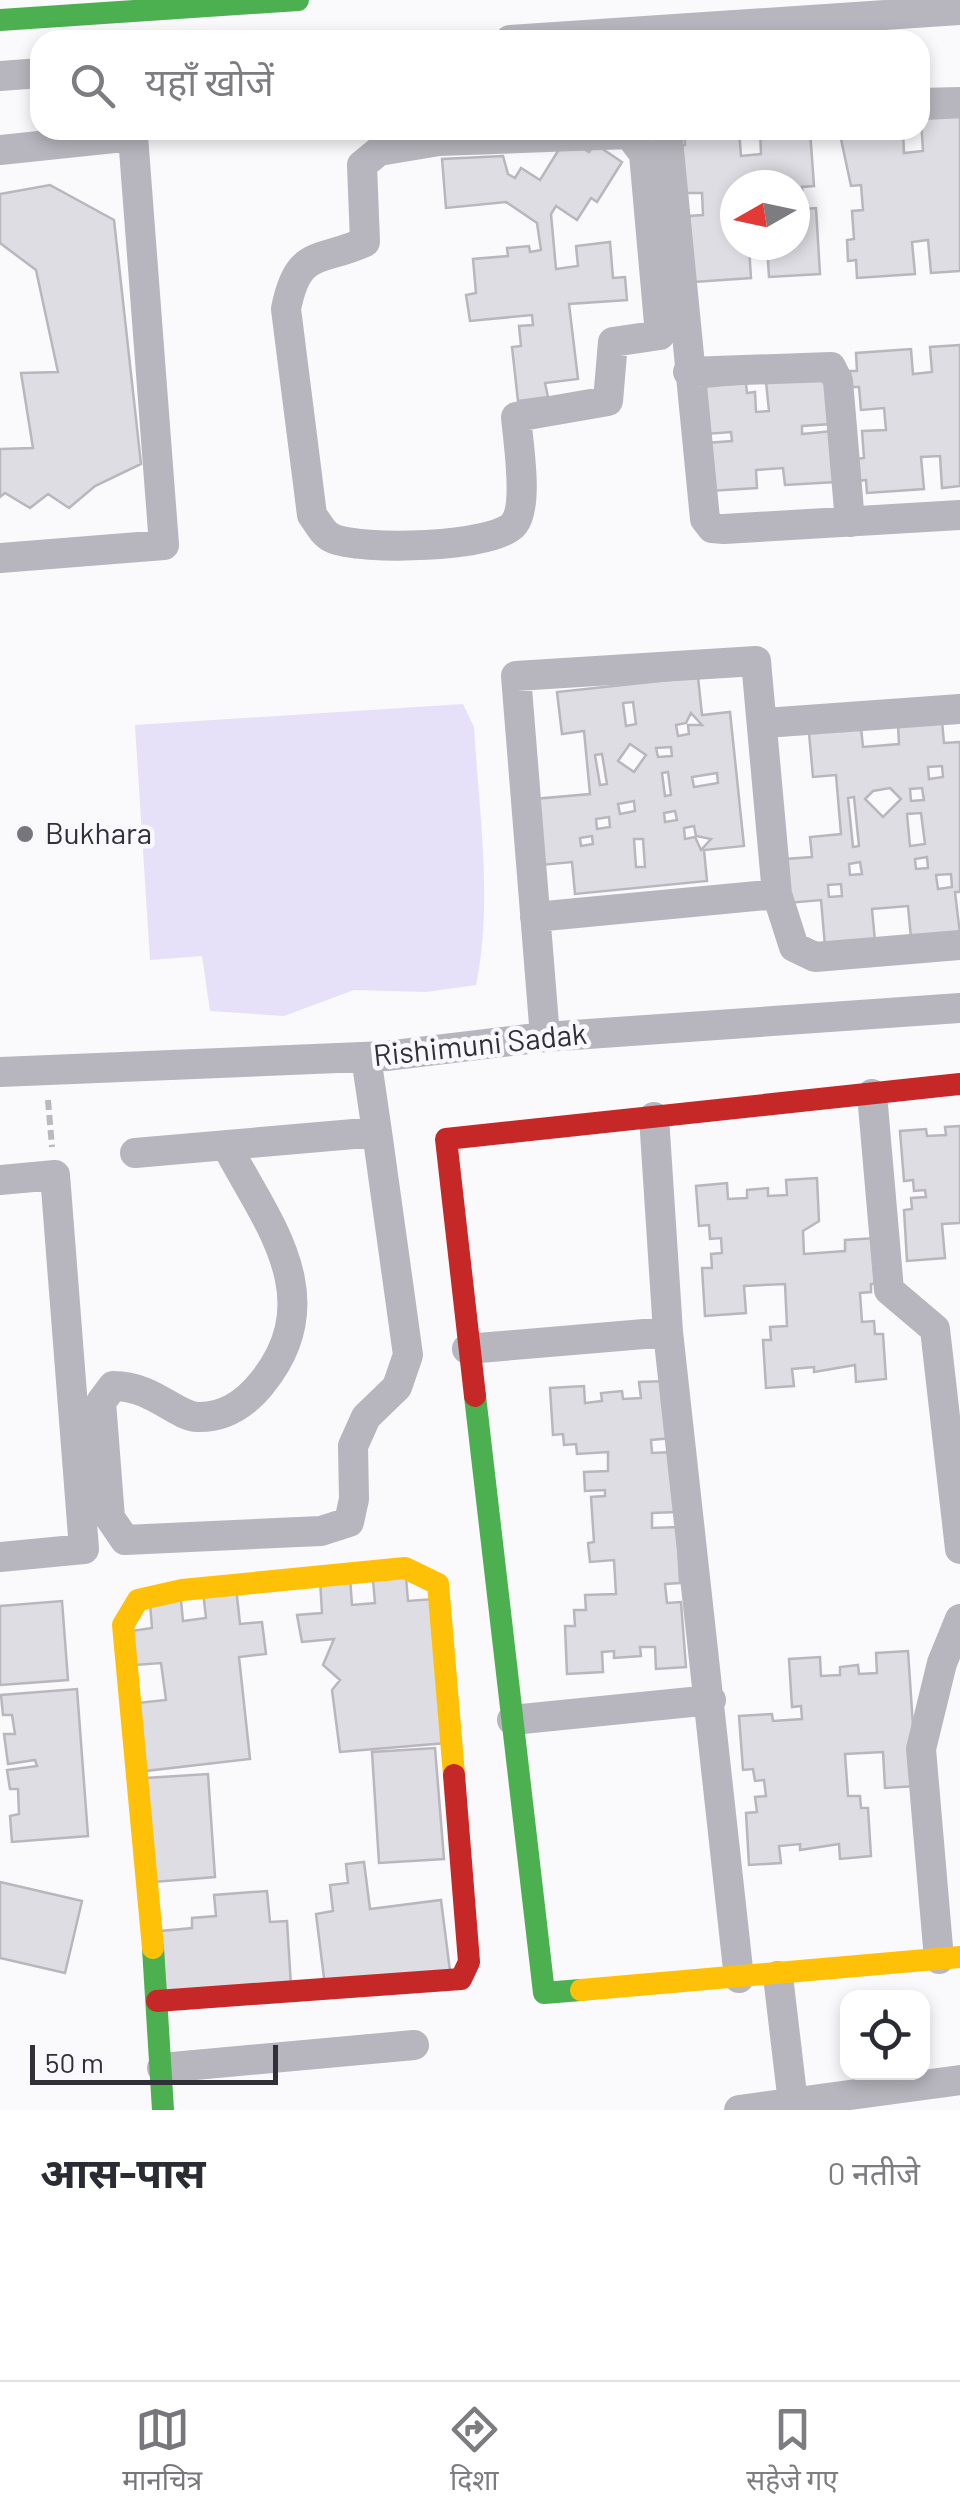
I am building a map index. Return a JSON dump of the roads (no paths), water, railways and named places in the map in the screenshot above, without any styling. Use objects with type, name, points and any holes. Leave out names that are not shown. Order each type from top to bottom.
[{"type":"street","points":[[0,20],[298,0]]},
{"type":"street","points":[[817,30],[960,10]]},
{"type":"street","points":[[0,76],[30,74]]},
{"type":"street","points":[[930,103],[960,102]]},
{"type":"street","points":[[0,150],[78,140]]},
{"type":"street","points":[[0,558],[164,544],[133,140]]},
{"type":"street","points":[[421,140],[380,151],[362,165],[365,242],[313,259],[292,278],[286,309],[312,515],[327,536],[350,544],[438,543],[500,536],[515,522],[521,504],[516,417],[608,401],[613,342],[660,335],[644,154],[634,140]]},
{"type":"street","points":[[668,140],[702,509],[712,528],[960,515]]},
{"type":"street","points":[[688,372],[831,368],[838,382],[850,522]]},
{"type":"street","points":[[545,1037],[516,676],[756,661],[765,723],[777,894],[794,947],[815,957],[960,945]]},
{"type":"street","points":[[765,723],[960,709]]},
{"type":"street","points":[[535,917],[777,894]]},
{"type":"street","name":"Rishimuni Sadak","points":[[0,1072],[366,1057],[545,1037],[960,1008]]},
{"type":"street","points":[[226,1145],[270,1222],[290,1267],[290,1326],[273,1370],[243,1406],[196,1417],[136,1386],[112,1386],[101,1402],[110,1518],[125,1540],[321,1530],[349,1522],[354,1499],[353,1446],[366,1417],[397,1387],[408,1356],[366,1057]]},
{"type":"street","points":[[960,1084],[446,1139],[466,1348],[544,1993],[778,1976],[950,1958],[921,1749],[951,1662],[960,1619]]},
{"type":"street","points":[[872,1094],[888,1290],[948,1327],[960,1549]]},
{"type":"street","points":[[654,1117],[668,1332],[739,1978]]},
{"type":"street","points":[[135,1153],[377,1132]]},
{"type":"street","points":[[0,1180],[55,1175],[84,1548],[0,1557]]},
{"type":"street","points":[[466,1348],[668,1332]]},
{"type":"street","points":[[157,2001],[461,1979],[469,1962],[438,1584],[405,1568],[182,1590],[138,1600],[122,1625],[157,2001],[163,2110]]},
{"type":"street","points":[[512,1720],[711,1700]]},
{"type":"street","points":[[778,1976],[793,2103]]},
{"type":"street","points":[[162,2068],[414,2045]]},
{"type":"street","points":[[739,2110],[960,2080]]},
{"type":"place","name":"Bukhara","points":[[25,834]]}]
